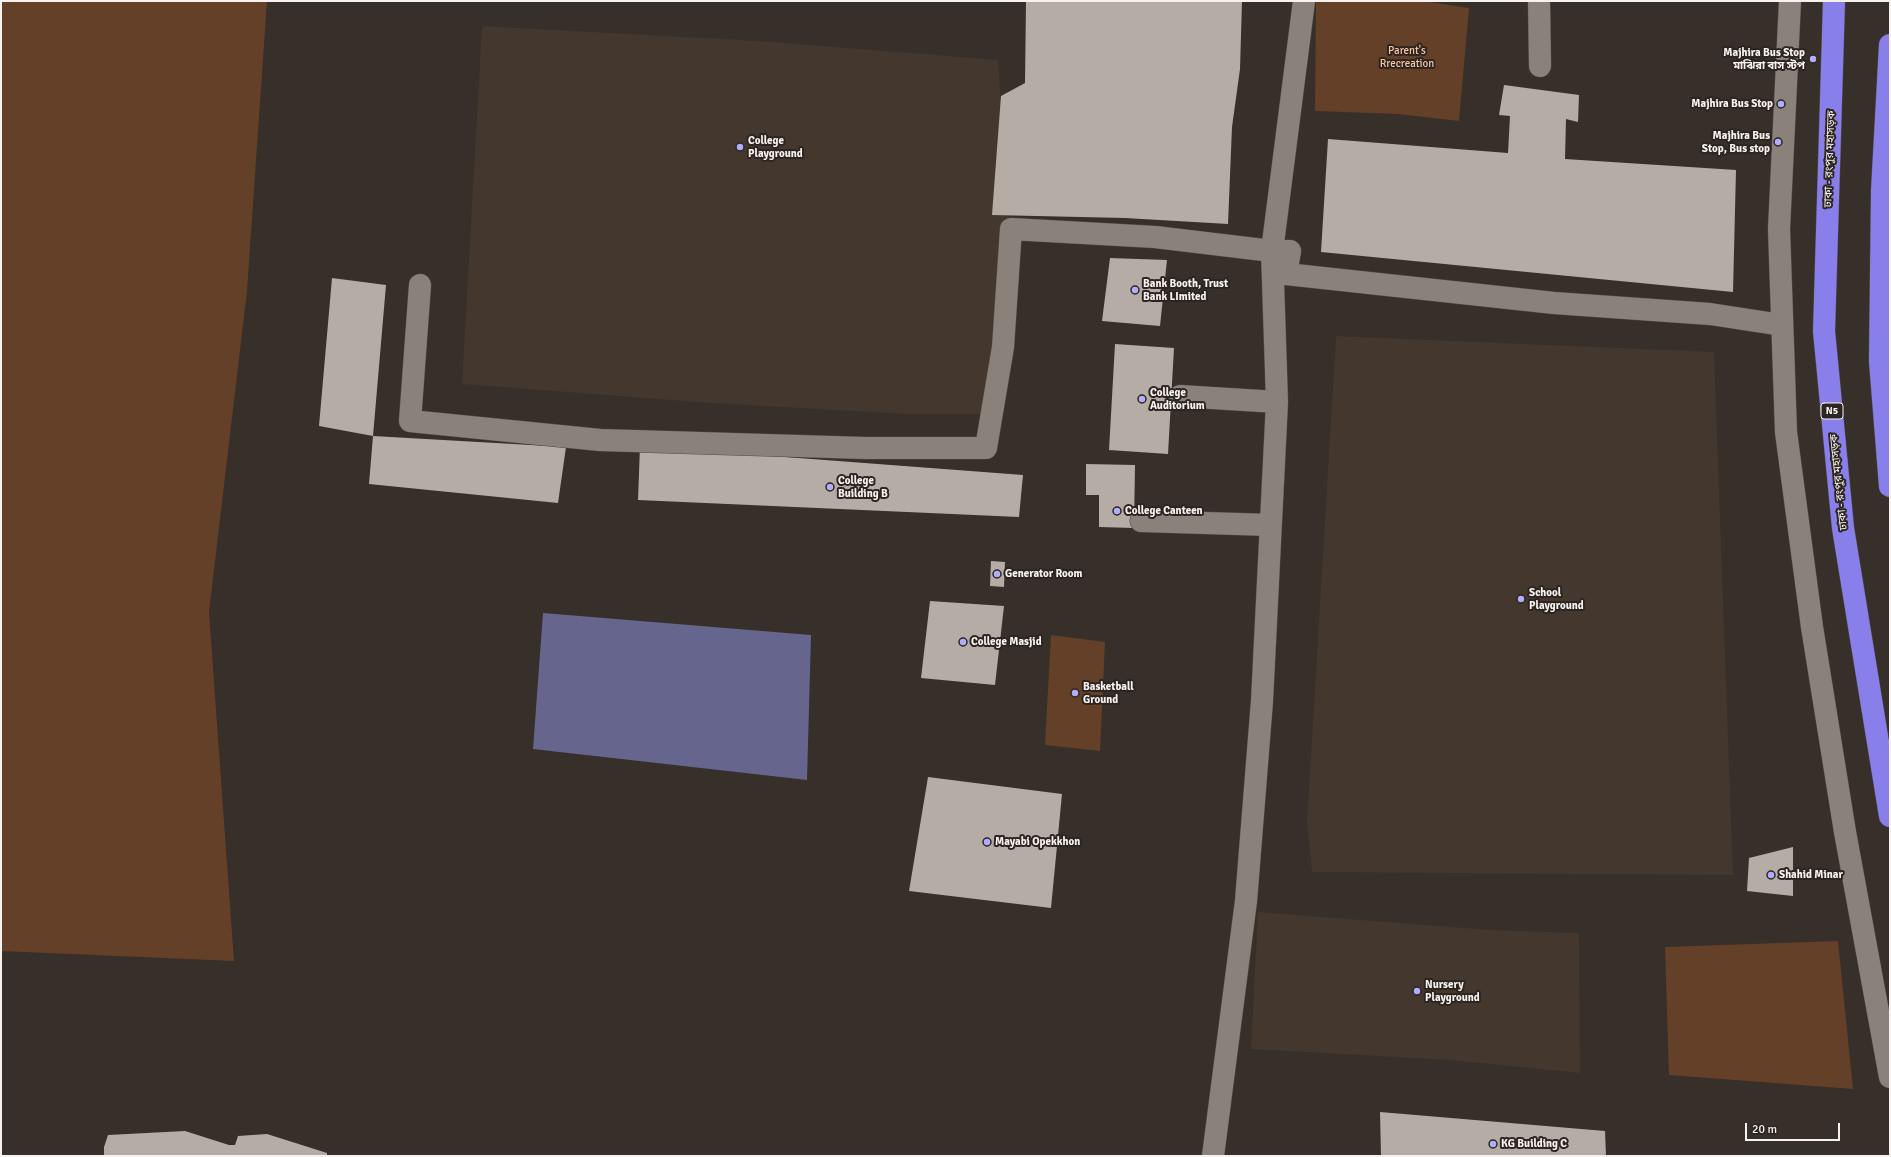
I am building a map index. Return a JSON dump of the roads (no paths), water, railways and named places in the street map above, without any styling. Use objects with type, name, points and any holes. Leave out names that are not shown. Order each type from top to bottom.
[{"type":"highway","name":"ঢাকা - রংপুর মহাসড়ক","points":[[1834,1],[1824,331],[1843,528],[1890,816]]},
{"type":"highway","points":[[1890,45],[1882,191],[1880,361],[1890,486]]},
{"type":"lane","points":[[1214,1156],[1246,901],[1262,701],[1277,402],[1272,251],[1304,1]]},
{"type":"lane","points":[[1539,1],[1540,66]]},
{"type":"lane","points":[[1790,1],[1779,229],[1786,432],[1812,627],[1845,832],[1890,1076]]},
{"type":"lane","points":[[420,285],[410,421],[600,440],[865,448],[986,448],[1003,347],[1011,230],[1154,237],[1272,251],[1290,251],[1286,274],[1554,303],[1710,314],[1782,325]]},
{"type":"lane","points":[[1180,396],[1277,402]]},
{"type":"lane","points":[[1141,521],[1270,525]]},
{"type":"water","points":[[543,613],[811,635],[807,780],[533,749]]},
{"type":"place","name":"Majhira Bus Stop মাঝিরা বাস স্টপ","points":[[1813,59]]},
{"type":"place","name":"Majhira Bus Stop","points":[[1781,104]]},
{"type":"place","name":"Majhira Bus Stop, Bus stop","points":[[1778,142]]},
{"type":"place","name":"College Playground","points":[[740,147]]},
{"type":"place","name":"Bank Booth, Trust Bank LImited","points":[[1135,290]]},
{"type":"place","name":"College Auditorium","points":[[1142,399]]},
{"type":"place","name":"College Building B","points":[[830,487]]},
{"type":"place","name":"College Canteen","points":[[1117,511]]},
{"type":"place","name":"Generator Room","points":[[997,574]]},
{"type":"place","name":"School Playground","points":[[1521,599]]},
{"type":"place","name":"College Masjid","points":[[963,642]]},
{"type":"place","name":"Basketball Ground","points":[[1075,693]]},
{"type":"place","name":"Mayabi Opekkhon","points":[[987,842]]},
{"type":"place","name":"Shahid Minar","points":[[1771,875]]},
{"type":"place","name":"Nursery Playground","points":[[1417,991]]},
{"type":"place","name":"KG Building C","points":[[1493,1144]]},
{"type":"park label","name":"Parent's Rrecreation","points":[[1407,57]]}]
